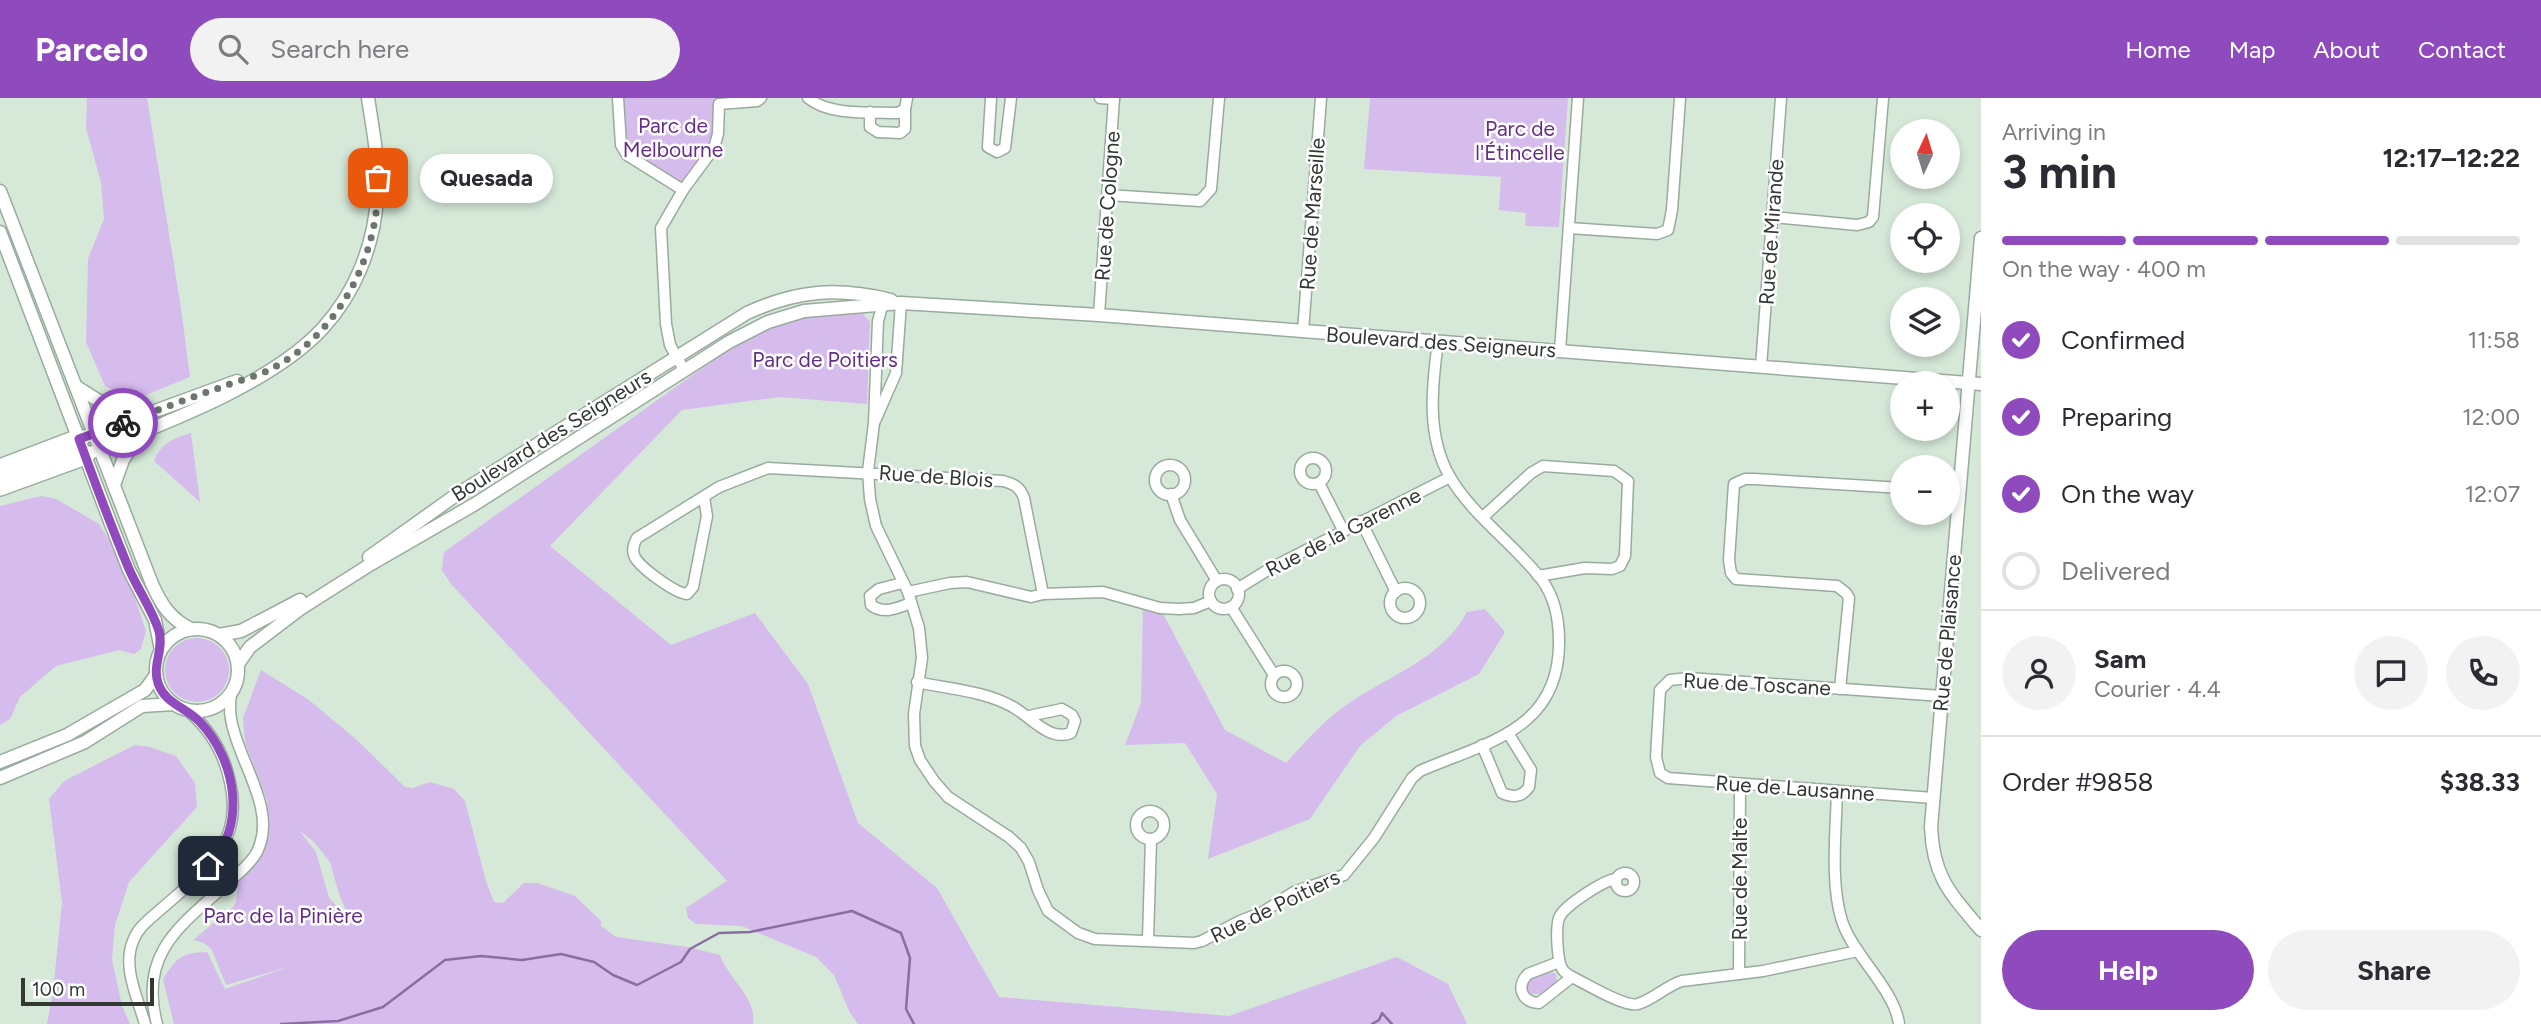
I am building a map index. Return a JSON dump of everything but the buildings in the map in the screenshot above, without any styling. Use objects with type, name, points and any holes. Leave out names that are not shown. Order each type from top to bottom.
[{"type":"highway","points":[[0,469],[90,444]]},
{"type":"highway","points":[[0,486],[90,444]]},
{"type":"street","points":[[90,444],[142,432],[217,399],[268,371],[325,327],[349,292],[365,260],[374,224],[378,185],[368,98]]},
{"type":"street","points":[[618,98],[621,145],[627,155],[683,190]]},
{"type":"street","points":[[684,370],[676,356],[666,324],[661,228],[683,190],[714,148],[718,134],[718,101],[761,98]]},
{"type":"street","points":[[808,98],[831,109],[870,112],[898,113],[906,103]]},
{"type":"street","points":[[991,98],[988,147],[997,152],[1005,148],[1011,98]]},
{"type":"street","points":[[1100,98],[1114,99]]},
{"type":"street","points":[[1108,195],[1200,201],[1211,189],[1219,98]]},
{"type":"street","name":"Rue de Marseille","points":[[1303,331],[1321,98]]},
{"type":"street","points":[[1560,351],[1578,98]]},
{"type":"street","points":[[1569,228],[1657,234],[1668,230],[1672,210],[1680,98]]},
{"type":"street","name":"Rue de Mirande","points":[[1761,367],[1781,98]]},
{"type":"street","points":[[1772,218],[1857,225],[1869,222],[1873,217],[1883,98]]},
{"type":"street","name":"Rue de Cologne","points":[[1099,315],[1114,99]]},
{"type":"street","points":[[870,112],[870,127],[878,132],[900,133],[905,129],[906,103]]},
{"type":"street","points":[[0,191],[77,387],[90,444],[130,570],[156,624],[161,649]]},
{"type":"street","points":[[0,232],[90,444],[114,485],[160,600],[175,620],[191,629],[208,630],[219,635],[230,645],[238,664],[237,679],[231,693],[221,704],[212,709],[187,710]]},
{"type":"street","name":"Rue de Plaisance","points":[[1960,458],[1975,384],[1981,238]]},
{"type":"street","name":"Boulevard des Seigneurs","points":[[219,635],[241,631],[302,599],[364,561],[457,495],[740,316],[785,299],[833,291],[883,302]]},
{"type":"street","name":"Boulevard des Seigneurs","points":[[238,664],[250,647],[300,609],[379,559],[475,504],[744,333],[777,319],[814,309],[883,302],[1099,315],[1975,384]]},
{"type":"street","name":"Rue de Poitiers","points":[[883,302],[877,333],[874,424],[868,471],[870,499],[876,526],[905,587],[921,643],[922,659],[917,682],[914,730],[920,760],[948,797],[1009,837],[1021,848],[1048,911],[1085,937],[1108,940],[1202,941],[1240,920],[1263,912],[1294,892],[1344,875],[1374,838],[1412,778],[1420,771],[1508,733],[1539,709],[1552,684],[1559,660],[1557,615],[1551,596],[1538,576],[1450,477],[1434,434],[1432,419],[1438,341]]},
{"type":"street","name":"Rue de Poitiers","points":[[874,424],[896,373],[901,303]]},
{"type":"street","points":[[90,444],[142,416],[268,371]]},
{"type":"street","points":[[77,387],[112,408],[142,416]]},
{"type":"street","points":[[114,485],[123,460],[142,432]]},
{"type":"street","points":[[1483,517],[1531,473],[1543,466],[1614,471],[1624,477],[1630,487],[1625,556],[1620,566],[1612,569],[1585,568],[1538,576]]},
{"type":"street","points":[[704,497],[706,516],[692,587],[687,594],[678,593],[639,563],[633,546],[637,538],[704,497],[733,481],[768,468],[868,471]]},
{"type":"street","name":"Rue de Blois","points":[[868,471],[1003,481],[1021,489],[1043,594]]},
{"type":"street","name":"Rue de la Garenne","points":[[1237,589],[1343,530],[1450,477]]},
{"type":"street","points":[[1840,689],[1849,598],[1837,586],[1736,579],[1731,573],[1729,560],[1734,484],[1745,479],[1754,479],[1890,487]]},
{"type":"street","points":[[1319,482],[1343,530]]},
{"type":"street","points":[[1171,494],[1180,520],[1217,581]]},
{"type":"street","points":[[1361,521],[1396,592]]},
{"type":"street","name":"Rue de Plaisance","points":[[1951,525],[1932,848],[1938,871],[1947,888],[1981,930]]},
{"type":"street","points":[[1217,581],[1231,581],[1237,589],[1237,601],[1231,607],[1222,609],[1211,601],[1209,592],[1217,581]]},
{"type":"street","points":[[911,604],[887,611],[877,610],[871,605],[870,596],[878,589],[967,582],[1031,597],[1043,594],[1103,592],[1160,608],[1194,608],[1211,601]]},
{"type":"street","points":[[1231,607],[1274,675]]},
{"type":"street","points":[[145,1024],[130,971],[129,954],[132,942],[142,926],[213,862],[226,841],[233,816],[233,797],[224,761],[208,731],[187,710],[174,704],[162,692],[156,675],[161,649],[172,637],[191,629]]},
{"type":"street","points":[[0,762],[67,734],[145,690],[156,675]]},
{"type":"street","name":"Rue de Toscane","points":[[1660,773],[1656,757],[1660,690],[1670,680],[1689,678],[1942,696]]},
{"type":"street","points":[[917,682],[1000,700],[1029,716]]},
{"type":"street","points":[[157,1024],[152,984],[162,948],[177,929],[250,863],[261,840],[262,814],[233,728],[231,693]]},
{"type":"street","points":[[0,778],[85,742],[142,706],[174,704]]},
{"type":"street","points":[[1482,745],[1502,793],[1521,795],[1529,788],[1531,770],[1508,733]]},
{"type":"street","name":"Rue de Lausanne","points":[[1660,773],[1676,780],[1933,798]]},
{"type":"street","name":"Rue de Malte","points":[[1739,974],[1740,784]]},
{"type":"street","points":[[1837,791],[1837,897],[1842,920],[1858,951],[1896,1010],[1899,1024]]},
{"type":"street","points":[[1148,940],[1150,838]]},
{"type":"street","points":[[1616,879],[1606,881],[1562,912],[1557,924],[1559,962],[1564,972],[1572,977],[1634,1005],[1670,984],[1798,965],[1858,951]]},
{"type":"street","points":[[1559,962],[1528,974],[1521,986],[1524,998],[1539,1003],[1572,977]]},
{"type":"green space","points":[[87,98],[147,98],[181,308],[190,377],[134,400],[105,386],[86,342],[88,259],[104,219],[101,182],[86,128]]},
{"type":"green space","name":"Parc de Melbourne","points":[[618,98],[718,98],[718,134],[683,190],[627,155]]},
{"type":"green space","name":"Parc de l'Étincelle","points":[[1370,98],[1568,98],[1559,227],[1525,226],[1526,213],[1499,210],[1501,177],[1364,169]]},
{"type":"green space","name":"Parc de Poitiers","points":[[862,313],[870,322],[867,404],[780,397],[682,410],[550,546],[671,645],[755,613],[808,684],[858,823],[937,888],[999,997],[1229,1016],[1397,957],[1448,984],[1467,1024],[858,1024],[850,1013],[834,975],[816,957],[742,926],[696,924],[688,918],[686,908],[727,881],[451,584],[442,570],[444,552],[746,337],[803,318]]},
{"type":"green space","points":[[191,433],[200,502],[154,461],[168,442]]},
{"type":"green space","points":[[41,496],[56,499],[99,524],[119,556],[146,631],[141,649],[134,654],[119,650],[56,666],[20,697],[10,719],[0,725],[0,506]]},
{"type":"green space","points":[[1143,603],[1160,608],[1225,730],[1286,763],[1340,710],[1430,654],[1457,628],[1467,612],[1485,609],[1505,632],[1479,674],[1396,716],[1360,746],[1310,819],[1208,859],[1217,794],[1185,743],[1125,745],[1141,703]]},
{"type":"green space","points":[[197,638],[215,644],[223,652],[229,670],[223,688],[215,696],[197,702],[179,696],[171,688],[165,670],[171,652],[179,644]]},
{"type":"green space","name":"Parc de la Pinière","points":[[261,670],[309,700],[358,741],[405,787],[413,788],[430,782],[454,789],[465,801],[494,902],[503,903],[524,883],[537,883],[575,896],[601,921],[601,926],[616,937],[688,947],[720,955],[751,1005],[753,1024],[174,1024],[163,979],[176,961],[185,955],[207,952],[225,989],[291,966],[226,985],[212,950],[204,943],[193,940],[236,902],[238,881],[253,866],[263,801],[268,803],[245,742],[243,718]],"holes":[[[299,830],[314,842],[330,862],[352,925],[329,898],[316,852]]]},
{"type":"green space","points":[[135,745],[176,756],[195,783],[197,807],[129,882],[115,925],[112,959],[122,1006],[130,1024],[47,1024],[62,903],[49,799],[64,781]]},
{"type":"green space","points":[[1551,972],[1556,974],[1557,982],[1540,994],[1527,991],[1527,984],[1532,976]]},
{"type":"waterway","points":[[281,1024],[338,1021],[383,1007],[445,960],[481,956],[522,960],[561,954],[594,962],[613,975],[637,985],[681,962],[690,949],[719,933],[750,932],[852,911],[901,933],[910,958],[906,1009],[914,1024]]},
{"type":"waterway","points":[[1372,1024],[1379,1020],[1382,1013],[1392,1024]]},
{"type":"way so far","points":[[123,423],[268,371],[290,357],[325,327],[345,299],[362,267],[374,224],[378,178]]},
{"type":"place","name":"Quesada","points":[[378,178]]},
{"type":"route","points":[[123,423],[79,439],[130,570],[156,624],[161,649],[156,671],[160,687],[169,701],[187,710],[208,731],[229,774],[234,804],[232,822],[224,846],[208,866]]}]
